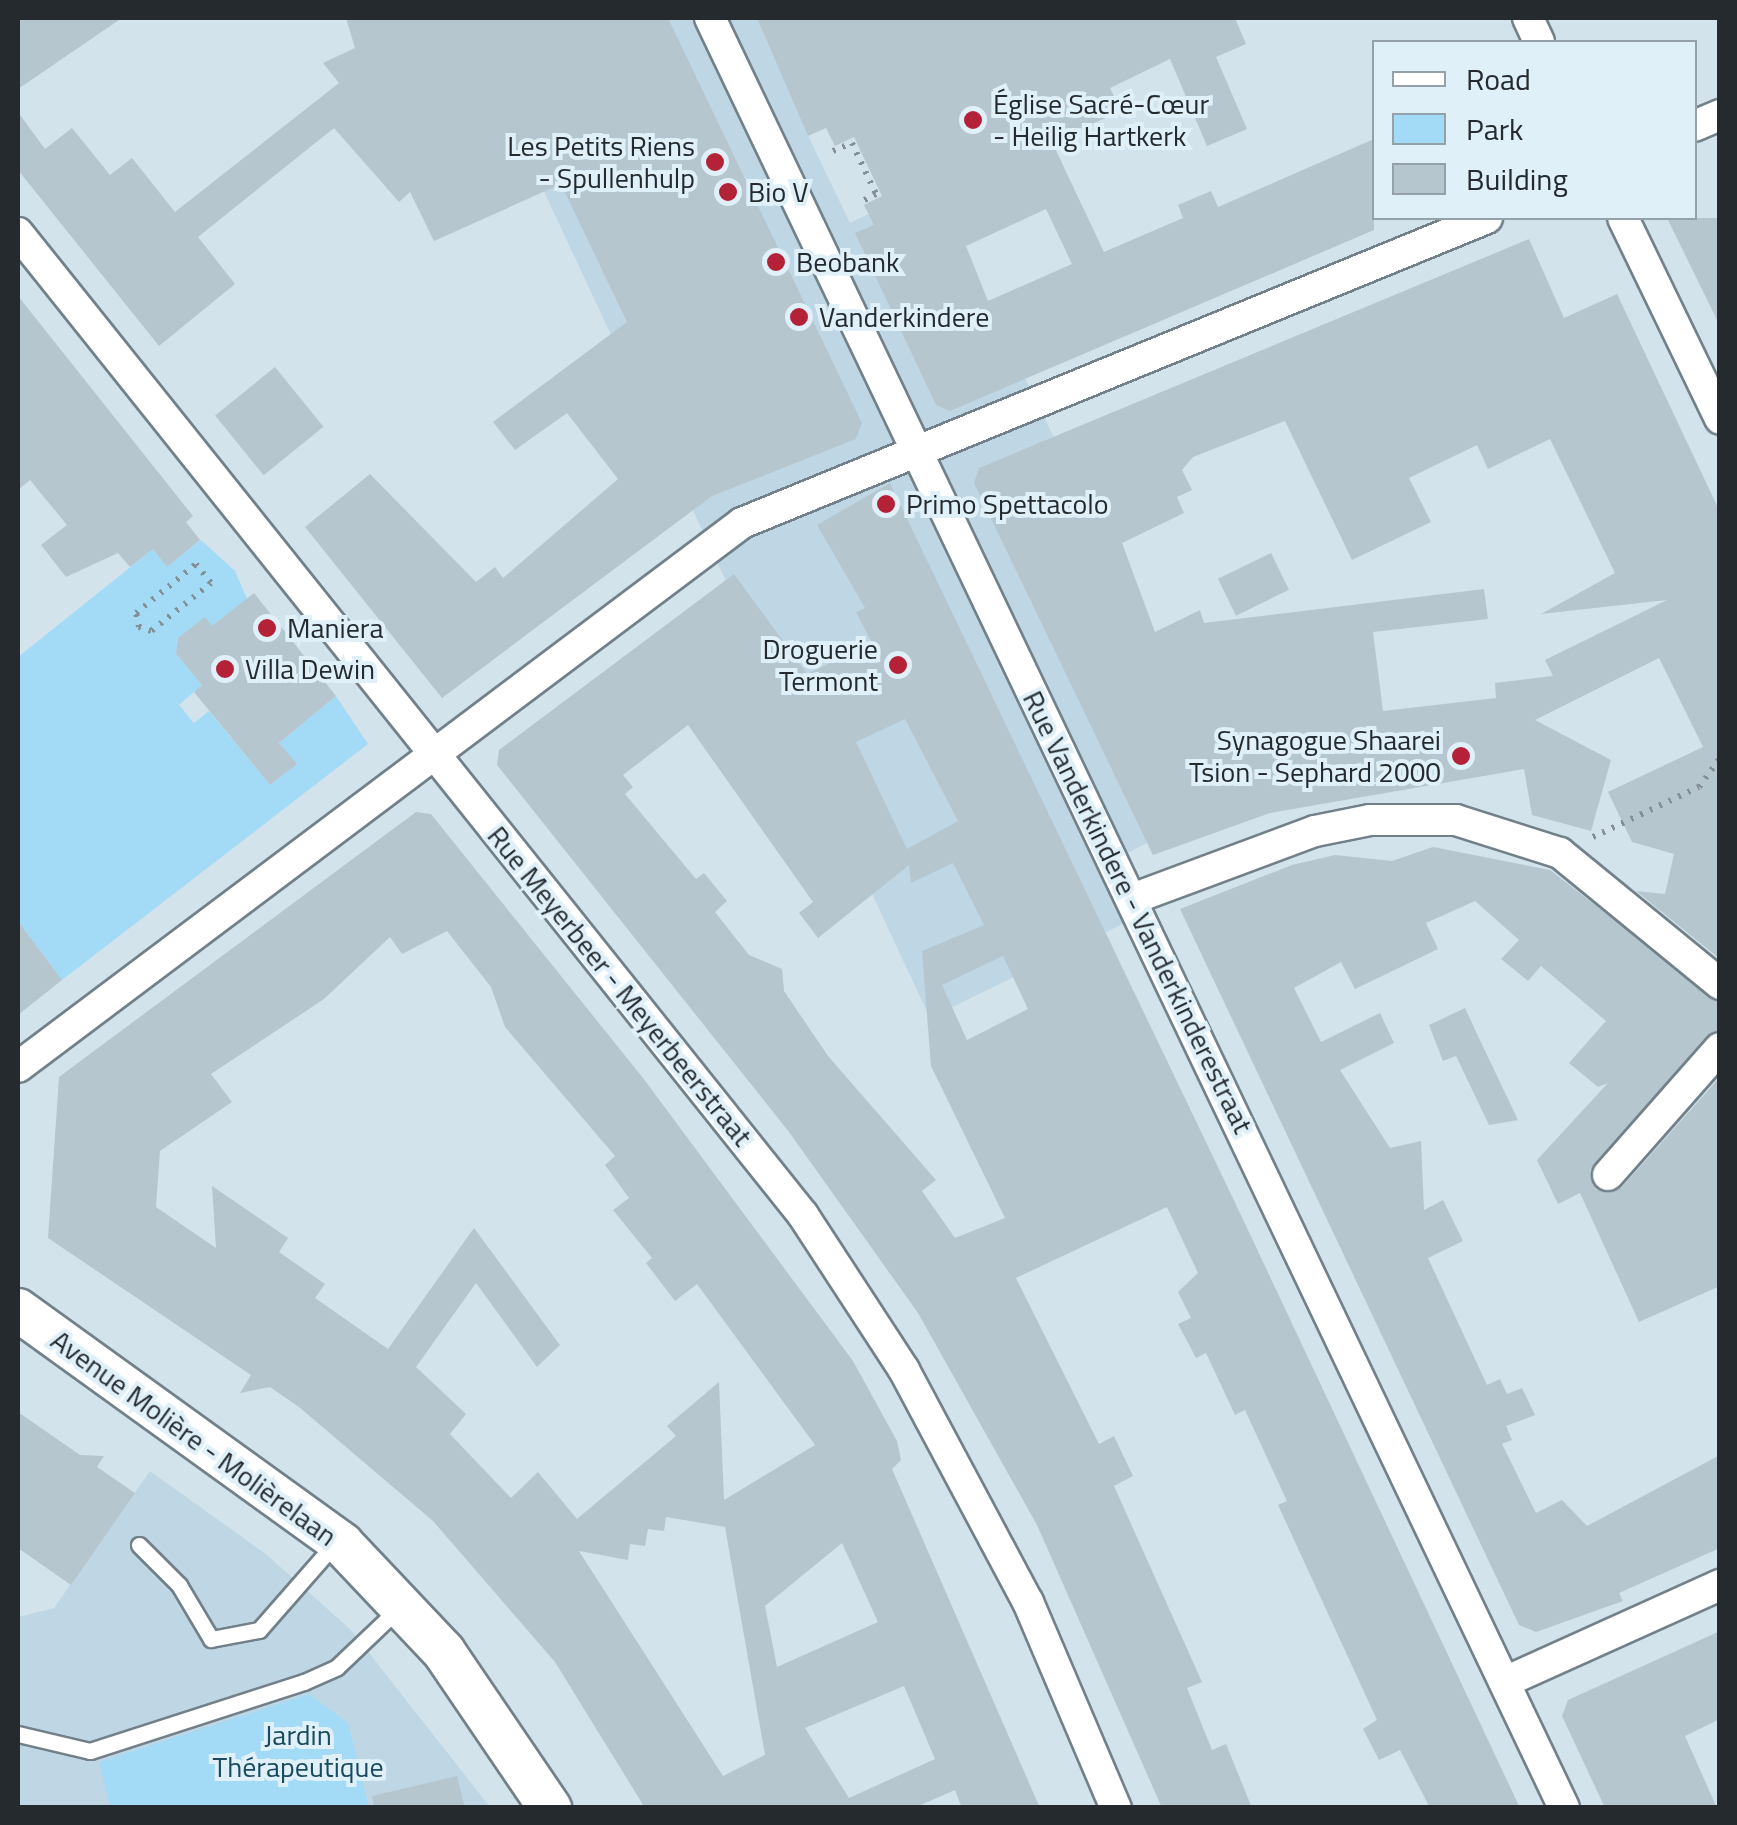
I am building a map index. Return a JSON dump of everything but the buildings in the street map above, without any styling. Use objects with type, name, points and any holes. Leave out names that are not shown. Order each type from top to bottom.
[{"type":"street","name":"Rue Vanderkindere - Vanderkinderestraat","points":[[710,18],[1564,1808]]},
{"type":"street","points":[[1697,125],[1720,114]]},
{"type":"street","points":[[18,1067],[430,751],[742,523],[1482,220]]},
{"type":"street","points":[[1624,220],[1720,418]]},
{"type":"street","name":"Rue Meyerbeer - Meyerbeerstraat","points":[[18,233],[852,1288],[1028,1602],[1116,1808]]},
{"type":"street","points":[[1132,900],[1255,849],[1370,820],[1456,820],[1560,853],[1720,984]]},
{"type":"street","points":[[1608,1175],[1720,1048]]},
{"type":"street","name":"Avenue Molière - Molièrelaan","points":[[18,1310],[338,1540],[401,1606],[514,1745],[550,1808]]},
{"type":"street","points":[[1505,1682],[1720,1585]]},
{"type":"lane","points":[[139,1545],[179,1586],[210,1639],[259,1630],[338,1540]]},
{"type":"lane","points":[[18,1734],[90,1751],[323,1676],[401,1606]]},
{"type":"path","points":[[833,151],[852,142],[876,194],[858,203]]},
{"type":"path","points":[[196,564],[211,583],[150,632],[139,627],[136,613],[196,564]]},
{"type":"path","points":[[1560,853],[1699,787],[1720,758]]},
{"type":"shaded area","points":[[463,18],[1050,18],[803,125],[850,223],[930,184],[1231,799],[1118,858],[1139,916],[930,1018]]},
{"type":"shaded area","points":[[150,1471],[267,1555],[351,1630],[490,1807],[18,1807],[18,1617],[54,1608]]},
{"type":"green space","points":[[201,540],[235,571],[247,599],[215,630],[178,638],[176,654],[202,685],[179,705],[194,723],[209,711],[270,785],[296,764],[279,743],[336,696],[368,744],[62,980],[18,921],[18,657],[153,549],[167,566]]},
{"type":"green space","name":"Jardin Thérapeutique","points":[[309,1694],[348,1723],[369,1807],[110,1807],[99,1762]]},
{"type":"place","name":"Église Sacré-Cœur - Heilig Hartkerk","points":[[973,120]]},
{"type":"place","name":"Les Petits Riens - Spullenhulp","points":[[715,162]]},
{"type":"place","name":"Bio V","points":[[728,192]]},
{"type":"place","name":"Beobank","points":[[776,262]]},
{"type":"place","name":"Vanderkindere","points":[[799,317]]},
{"type":"place","name":"Primo Spettacolo","points":[[886,504]]},
{"type":"place","name":"Maniera","points":[[267,628]]},
{"type":"place","name":"Droguerie Termont","points":[[898,665]]},
{"type":"place","name":"Villa Dewin","points":[[225,669]]},
{"type":"place","name":"Synagogue Shaarei Tsion - Sephard 2000","points":[[1461,756]]}]
